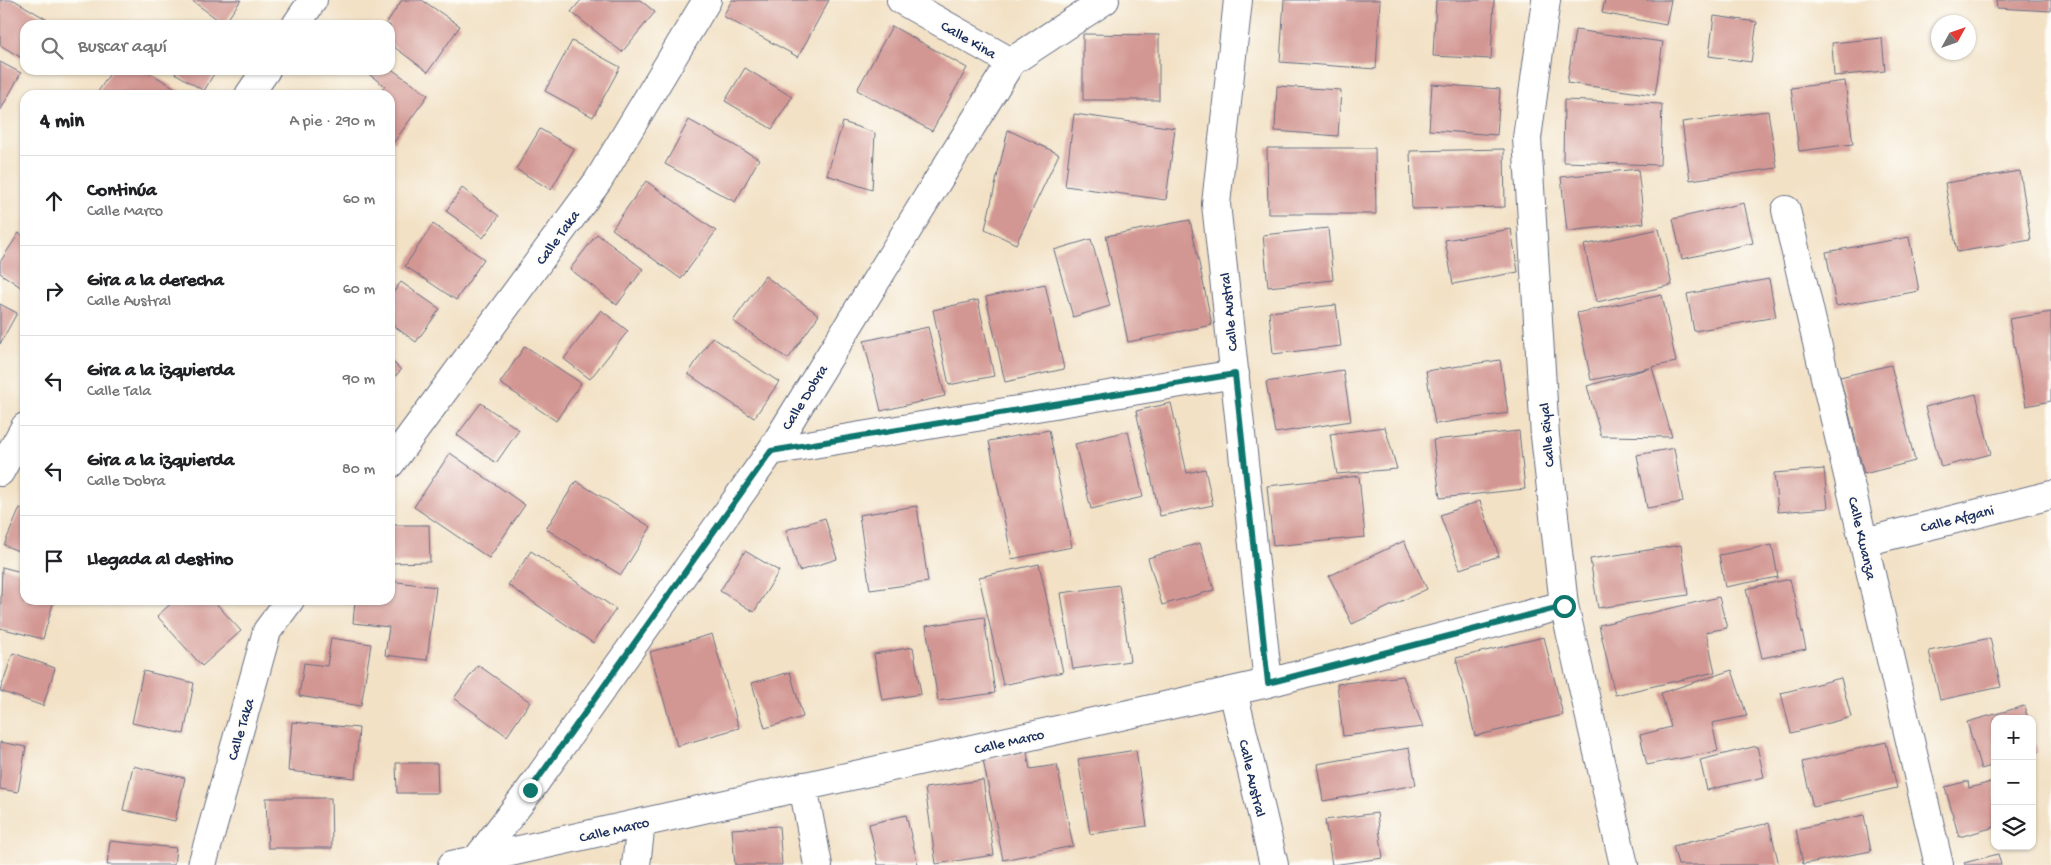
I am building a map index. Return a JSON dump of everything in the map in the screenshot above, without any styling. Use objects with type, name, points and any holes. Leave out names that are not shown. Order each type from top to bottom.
[{"type":"street","points":[[299,20],[313,0]]},
{"type":"street","name":"Calle Taka","points":[[395,457],[598,181],[707,0]]},
{"type":"street","name":"Calle Kina","points":[[901,0],[1010,62]]},
{"type":"street","name":"Calle Dobra","points":[[464,862],[530,790],[771,451],[1010,62],[1105,0]]},
{"type":"street","name":"Calle Austral","points":[[1238,0],[1216,204],[1268,683]]},
{"type":"street","name":"Calle Riyal","points":[[1546,0],[1527,138],[1545,436],[1564,606],[1624,865]]},
{"type":"street","points":[[252,90],[263,75]]},
{"type":"street","name":"Calle Kwanza","points":[[1786,210],[1938,865]]},
{"type":"street","points":[[771,451],[1235,374]]},
{"type":"street","points":[[0,472],[20,436]]},
{"type":"street","name":"Calle Afgani","points":[[1864,542],[2051,495]]},
{"type":"street","name":"Calle Taka","points":[[202,865],[267,632],[286,605]]},
{"type":"street","name":"Calle Marco","points":[[464,862],[1268,683],[1564,606]]},
{"type":"street","name":"Calle Austral","points":[[1233,691],[1274,865]]},
{"type":"street","points":[[803,786],[818,865]]},
{"type":"street","points":[[636,865],[641,822]]},
{"type":"building","points":[[0,0],[14,0],[48,20],[20,20],[20,57],[0,45]]},
{"type":"building","points":[[191,0],[241,0],[227,20],[218,20]]},
{"type":"building","points":[[402,0],[422,0],[460,26],[428,72],[395,48],[395,20],[388,20]]},
{"type":"building","points":[[581,0],[640,0],[655,12],[622,52],[571,12]]},
{"type":"building","points":[[732,0],[829,0],[798,57],[723,16]]},
{"type":"building","points":[[1284,0],[1380,0],[1376,69],[1280,62]]},
{"type":"building","points":[[1436,0],[1494,0],[1491,59],[1433,56]]},
{"type":"building","points":[[1605,0],[1671,0],[1666,25],[1602,13]]},
{"type":"building","points":[[1996,0],[2051,0],[2051,11],[1997,8]]},
{"type":"building","points":[[1714,16],[1757,22],[1751,62],[1709,56]]},
{"type":"building","points":[[892,26],[967,68],[932,131],[857,90]]},
{"type":"building","points":[[1575,30],[1663,42],[1655,95],[1567,83]]},
{"type":"building","points":[[1083,34],[1159,35],[1159,100],[1083,100]]},
{"type":"building","points":[[1882,38],[1885,71],[1834,76],[1832,43]]},
{"type":"building","points":[[572,41],[620,67],[593,117],[545,91]]},
{"type":"building","points":[[0,62],[20,72],[20,75],[0,111]]},
{"type":"building","points":[[745,68],[792,97],[772,129],[725,101]]},
{"type":"building","points":[[395,72],[428,95],[395,141],[395,90],[382,90],[385,86],[370,75],[395,75]]},
{"type":"building","points":[[109,75],[153,75],[179,90],[99,90]]},
{"type":"building","points":[[178,75],[213,75],[205,90]]},
{"type":"building","points":[[1845,81],[1853,144],[1799,151],[1791,88]]},
{"type":"building","points":[[1432,84],[1500,89],[1497,135],[1429,130]]},
{"type":"building","points":[[1277,86],[1341,90],[1338,136],[1275,131]]},
{"type":"building","points":[[1564,100],[1662,104],[1660,165],[1563,162]]},
{"type":"building","points":[[1768,111],[1777,168],[1690,180],[1682,122]]},
{"type":"building","points":[[1074,114],[1175,128],[1166,200],[1065,186]]},
{"type":"building","points":[[689,120],[759,159],[735,202],[665,164]]},
{"type":"building","points":[[843,122],[875,133],[872,190],[827,175]]},
{"type":"building","points":[[540,129],[574,149],[551,190],[516,169]]},
{"type":"building","points":[[1008,130],[1059,154],[1016,244],[985,229]]},
{"type":"building","points":[[1267,148],[1375,148],[1376,214],[1268,214]]},
{"type":"building","points":[[1504,149],[1505,207],[1412,209],[1410,151]]},
{"type":"building","points":[[1638,169],[1644,223],[1567,231],[1561,177]]},
{"type":"building","points":[[2020,171],[2031,240],[1957,252],[1945,183]]},
{"type":"building","points":[[646,181],[716,231],[681,279],[612,229]]},
{"type":"building","points":[[462,188],[499,216],[483,238],[446,211]]},
{"type":"building","points":[[1744,203],[1753,243],[1682,259],[1673,219]]},
{"type":"building","points":[[1190,220],[1212,325],[1128,342],[1106,236]]},
{"type":"building","points":[[433,224],[484,259],[456,300],[405,266]]},
{"type":"building","points":[[1328,228],[1333,280],[1268,287],[1263,235]]},
{"type":"building","points":[[1511,229],[1518,272],[1453,284],[1445,240]]},
{"type":"building","points":[[1659,229],[1672,285],[1597,302],[1584,245]]},
{"type":"building","points":[[20,234],[20,287],[0,273],[0,262]]},
{"type":"building","points":[[597,234],[643,269],[617,305],[570,269]]},
{"type":"building","points":[[1909,237],[1919,291],[1836,306],[1826,252]]},
{"type":"building","points":[[1091,239],[1110,306],[1073,317],[1054,250]]},
{"type":"building","points":[[765,276],[819,315],[788,359],[733,321]]},
{"type":"building","points":[[1769,279],[1776,317],[1694,331],[1687,294]]},
{"type":"building","points":[[401,282],[440,309],[416,342],[395,327],[395,290]]},
{"type":"building","points":[[1045,284],[1064,369],[1005,382],[986,297]]},
{"type":"building","points":[[1662,295],[1676,362],[1652,367],[1672,437],[1601,436],[1587,386],[1650,368],[1591,380],[1577,313]]},
{"type":"building","points":[[978,300],[994,376],[949,385],[933,310]]},
{"type":"building","points":[[0,304],[17,313],[0,344]]},
{"type":"building","points":[[1336,305],[1341,346],[1273,354],[1269,312]]},
{"type":"building","points":[[601,310],[628,331],[590,379],[564,359]]},
{"type":"building","points":[[2051,312],[2051,401],[2026,406],[2009,319]]},
{"type":"building","points":[[928,327],[945,396],[881,411],[864,341]]},
{"type":"building","points":[[712,337],[779,382],[754,418],[688,374]]},
{"type":"building","points":[[525,346],[581,383],[556,421],[500,383]]},
{"type":"building","points":[[1500,360],[1508,413],[1435,424],[1426,371]]},
{"type":"building","points":[[395,364],[401,370],[395,377]]},
{"type":"building","points":[[1891,365],[1915,461],[1864,474],[1840,377]]},
{"type":"building","points":[[1343,370],[1351,421],[1275,433],[1266,382]]},
{"type":"building","points":[[1976,394],[1991,454],[1941,467],[1925,407]]},
{"type":"building","points":[[481,403],[519,430],[496,463],[457,435]]},
{"type":"building","points":[[1171,403],[1187,473],[1205,469],[1213,505],[1160,516],[1136,411]]},
{"type":"building","points":[[1385,427],[1397,469],[1337,474],[1330,434]]},
{"type":"building","points":[[1049,430],[1072,547],[1012,559],[989,441]]},
{"type":"building","points":[[1128,431],[1143,497],[1091,509],[1075,444]]},
{"type":"building","points":[[1519,431],[1525,489],[1440,498],[1433,440]]},
{"type":"building","points":[[1674,448],[1683,502],[1647,508],[1637,455]]},
{"type":"building","points":[[450,453],[525,505],[489,558],[414,507]]},
{"type":"building","points":[[1824,469],[1828,508],[1778,512],[1774,473]]},
{"type":"building","points":[[1359,476],[1365,537],[1273,546],[1267,486]]},
{"type":"building","points":[[576,481],[651,527],[621,575],[546,529]]},
{"type":"building","points":[[1480,501],[1499,556],[1460,569],[1440,515]]},
{"type":"building","points":[[917,506],[928,582],[870,590],[859,515]]},
{"type":"building","points":[[20,508],[20,552],[4,545]]},
{"type":"building","points":[[825,518],[837,559],[799,571],[786,530]]},
{"type":"building","points":[[395,525],[429,525],[430,562],[395,563]]},
{"type":"building","points":[[1404,541],[1427,589],[1352,624],[1329,576]]},
{"type":"building","points":[[1200,543],[1214,590],[1162,605],[1148,558]]},
{"type":"building","points":[[1681,545],[1688,595],[1598,608],[1590,559]]},
{"type":"building","points":[[1772,545],[1778,577],[1725,587],[1719,555]]},
{"type":"building","points":[[531,551],[616,609],[593,643],[508,585]]},
{"type":"building","points":[[745,551],[779,571],[754,612],[720,591]]},
{"type":"building","points":[[1039,564],[1063,672],[1003,685],[979,577]]},
{"type":"building","points":[[2,567],[20,572],[20,605],[53,605],[43,639],[0,628]]},
{"type":"building","points":[[1790,579],[1806,649],[1762,658],[1746,589]]},
{"type":"building","points":[[395,582],[436,587],[427,660],[385,655],[389,627],[353,623],[355,605],[395,605]]},
{"type":"building","points":[[1119,585],[1130,661],[1073,669],[1061,593]]},
{"type":"building","points":[[1719,597],[1727,628],[1706,632],[1715,672],[1615,695],[1599,625]]},
{"type":"building","points":[[169,605],[218,605],[241,631],[202,666],[157,616]]},
{"type":"building","points":[[984,617],[995,693],[938,701],[926,626]]},
{"type":"building","points":[[712,634],[739,728],[677,746],[650,652]]},
{"type":"building","points":[[1544,637],[1563,715],[1475,736],[1456,658]]},
{"type":"building","points":[[331,638],[371,644],[361,706],[299,696],[304,663],[327,666]]},
{"type":"building","points":[[1990,638],[2001,687],[1940,700],[1929,651]]},
{"type":"building","points":[[913,647],[921,694],[882,700],[874,654]]},
{"type":"building","points":[[13,653],[55,668],[43,706],[0,691]]},
{"type":"building","points":[[478,665],[530,702],[507,736],[454,698]]},
{"type":"building","points":[[1732,670],[1747,716],[1712,723],[1718,751],[1647,765],[1640,735],[1671,727],[1661,693]]},
{"type":"building","points":[[143,671],[194,683],[184,734],[132,723]]},
{"type":"building","points":[[790,672],[803,717],[765,728],[752,683]]},
{"type":"building","points":[[1403,676],[1423,727],[1343,736],[1337,684]]},
{"type":"building","points":[[1841,678],[1851,717],[1791,733],[1781,693]]},
{"type":"building","points":[[2024,706],[2027,715],[1992,715]]},
{"type":"building","points":[[1991,715],[1991,766],[1981,769],[1967,722]]},
{"type":"building","points":[[292,722],[359,728],[355,778],[288,771]]},
{"type":"building","points":[[0,742],[26,747],[18,792],[0,789]]},
{"type":"building","points":[[1886,742],[1897,788],[1813,807],[1802,762]]},
{"type":"building","points":[[1757,746],[1764,777],[1707,790],[1700,760]]},
{"type":"building","points":[[1409,748],[1416,785],[1323,801],[1317,764]]},
{"type":"building","points":[[1136,750],[1147,826],[1090,834],[1078,759]]},
{"type":"building","points":[[1027,752],[1030,769],[1057,765],[1073,846],[1003,860],[983,760]]},
{"type":"building","points":[[396,763],[437,763],[438,793],[397,793]]},
{"type":"building","points":[[133,766],[185,778],[175,821],[123,810]]},
{"type":"building","points":[[983,780],[994,855],[936,864],[925,788]]},
{"type":"building","points":[[1968,781],[1969,788],[1991,782],[1991,828],[1959,837],[1945,787]]},
{"type":"building","points":[[266,798],[331,798],[332,848],[268,848]]},
{"type":"building","points":[[1377,813],[1383,858],[1332,865],[1325,820]]},
{"type":"building","points":[[906,815],[918,865],[878,865],[869,824]]},
{"type":"building","points":[[1864,815],[1871,851],[1803,864],[1796,829]]},
{"type":"building","points":[[1769,823],[1779,865],[1678,865],[1673,846]]},
{"type":"building","points":[[779,826],[782,865],[735,865],[732,829]]},
{"type":"building","points":[[110,841],[176,848],[174,865],[107,865]]},
{"type":"building","points":[[1998,854],[2001,865],[1965,865],[1964,863]]},
{"type":"route","points":[[530,790],[771,451],[1235,374],[1268,683],[1564,606]]}]
